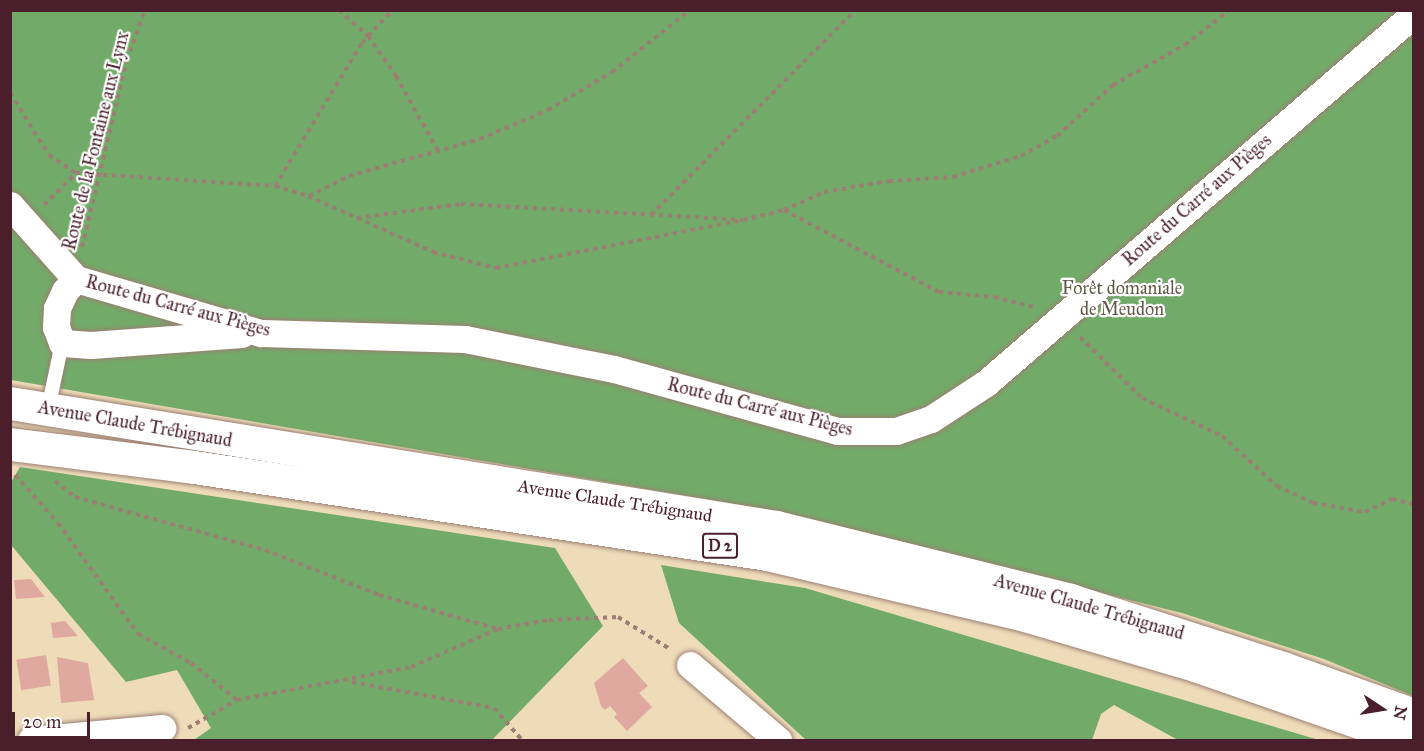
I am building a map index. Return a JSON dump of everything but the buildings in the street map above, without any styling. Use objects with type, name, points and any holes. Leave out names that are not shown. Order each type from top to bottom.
[{"type":"main road","name":"Avenue Claude Trébignaud","points":[[10,403],[680,510],[856,545],[984,577],[1168,630],[1413,716]]},
{"type":"main road","name":"Avenue Claude Trébignaud","points":[[17,458],[194,467],[767,554],[1025,615],[1198,666],[1410,741]]},
{"type":"street","name":"Route du Carré aux Pièges","points":[[76,279],[261,333],[465,339],[615,369],[838,431],[867,433],[896,431],[931,419],[986,383],[1413,14]]},
{"type":"street","points":[[19,215],[76,279],[65,291],[57,308],[57,327],[62,343],[91,345],[261,333]]},
{"type":"street","points":[[690,665],[778,741]]},
{"type":"street","points":[[31,741],[162,728]]},
{"type":"lane","points":[[48,409],[62,343]]},
{"type":"path","name":"Route de la Fontaine aux Lynx","points":[[76,279],[98,174],[128,60],[145,10]]},
{"type":"path","points":[[339,10],[368,36],[396,76],[438,151]]},
{"type":"path","points":[[275,186],[368,36],[392,10]]},
{"type":"path","points":[[308,196],[349,176],[480,139],[548,110],[612,72],[690,10]]},
{"type":"path","points":[[651,215],[855,10]]},
{"type":"path","points":[[10,93],[49,155],[76,173],[275,186],[308,196],[433,252],[496,268],[670,237],[784,210],[824,192],[890,181],[953,177],[1021,156],[1057,136],[1113,85],[1185,45],[1229,10]]},
{"type":"path","points":[[19,215],[76,173]]},
{"type":"path","points":[[357,218],[461,204],[743,220]]},
{"type":"path","points":[[784,210],[939,292],[994,297],[1060,318],[1142,398],[1222,436],[1277,486],[1313,503],[1365,512],[1392,499],[1413,504]]},
{"type":"path","points":[[17,458],[11,471],[58,523],[138,634],[191,663],[237,700]]},
{"type":"path","points":[[47,474],[75,497],[265,550],[379,595],[498,629]]},
{"type":"path","points":[[162,728],[176,733],[197,725],[217,709],[237,700],[349,681],[411,667],[498,629],[549,620],[618,617],[690,665]]},
{"type":"path","points":[[349,681],[494,708],[522,741]]},
{"type":"green space","name":"Forêt domaniale de Meudon","points":[[10,11],[1413,11],[1413,696],[1324,659],[1182,613],[775,511],[11,380]]},
{"type":"green space","points":[[20,467],[555,548],[603,626],[492,740],[194,740],[211,728],[177,670],[126,682],[11,545],[11,482]]},
{"type":"green space","points":[[661,565],[805,588],[1319,740],[1178,740],[1114,705],[1101,714],[1092,740],[806,740],[679,623]]}]
